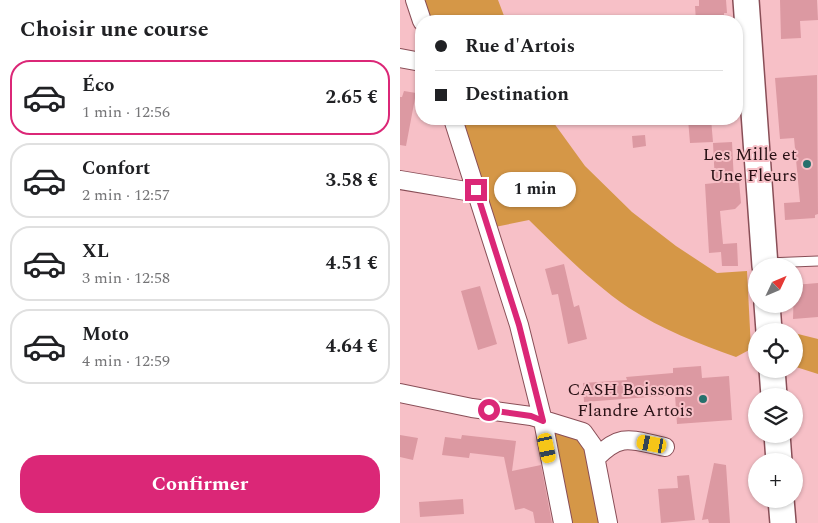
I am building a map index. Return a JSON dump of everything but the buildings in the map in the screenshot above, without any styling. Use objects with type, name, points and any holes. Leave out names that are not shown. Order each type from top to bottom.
[{"type":"main road","points":[[746,0],[764,258]]},
{"type":"main road","points":[[782,508],[783,523]]},
{"type":"street","points":[[415,0],[420,15]]},
{"type":"street","points":[[400,58],[415,61]]},
{"type":"street","points":[[455,125],[519,325],[543,421],[563,523]]},
{"type":"street","points":[[400,180],[466,191],[476,190]]},
{"type":"street","points":[[400,393],[472,408],[531,416],[583,432],[591,440],[596,458],[608,523]]},
{"type":"street","points":[[596,458],[609,444],[625,439],[665,447]]},
{"type":"lane","points":[[803,262],[818,261]]},
{"type":"shaded area","points":[[422,0],[498,0],[504,15],[427,15]]},
{"type":"shaded area","points":[[463,125],[555,125],[585,166],[632,212],[676,246],[717,273],[747,271],[750,323],[748,323],[748,351],[736,357],[681,336],[641,316],[589,277],[529,220],[495,227]]},
{"type":"shaded area","points":[[803,335],[818,339],[818,374],[803,369]]},
{"type":"shaded area","points":[[557,426],[591,444],[609,523],[562,523],[544,433]]},
{"type":"place","name":"Les Mille et Une Fleurs","points":[[807,164]]},
{"type":"place","name":"CASH Boissons Flandre Artois","points":[[703,399]]},
{"type":"route","points":[[476,190],[519,325],[543,421],[531,416],[507,411],[489,410]]}]
